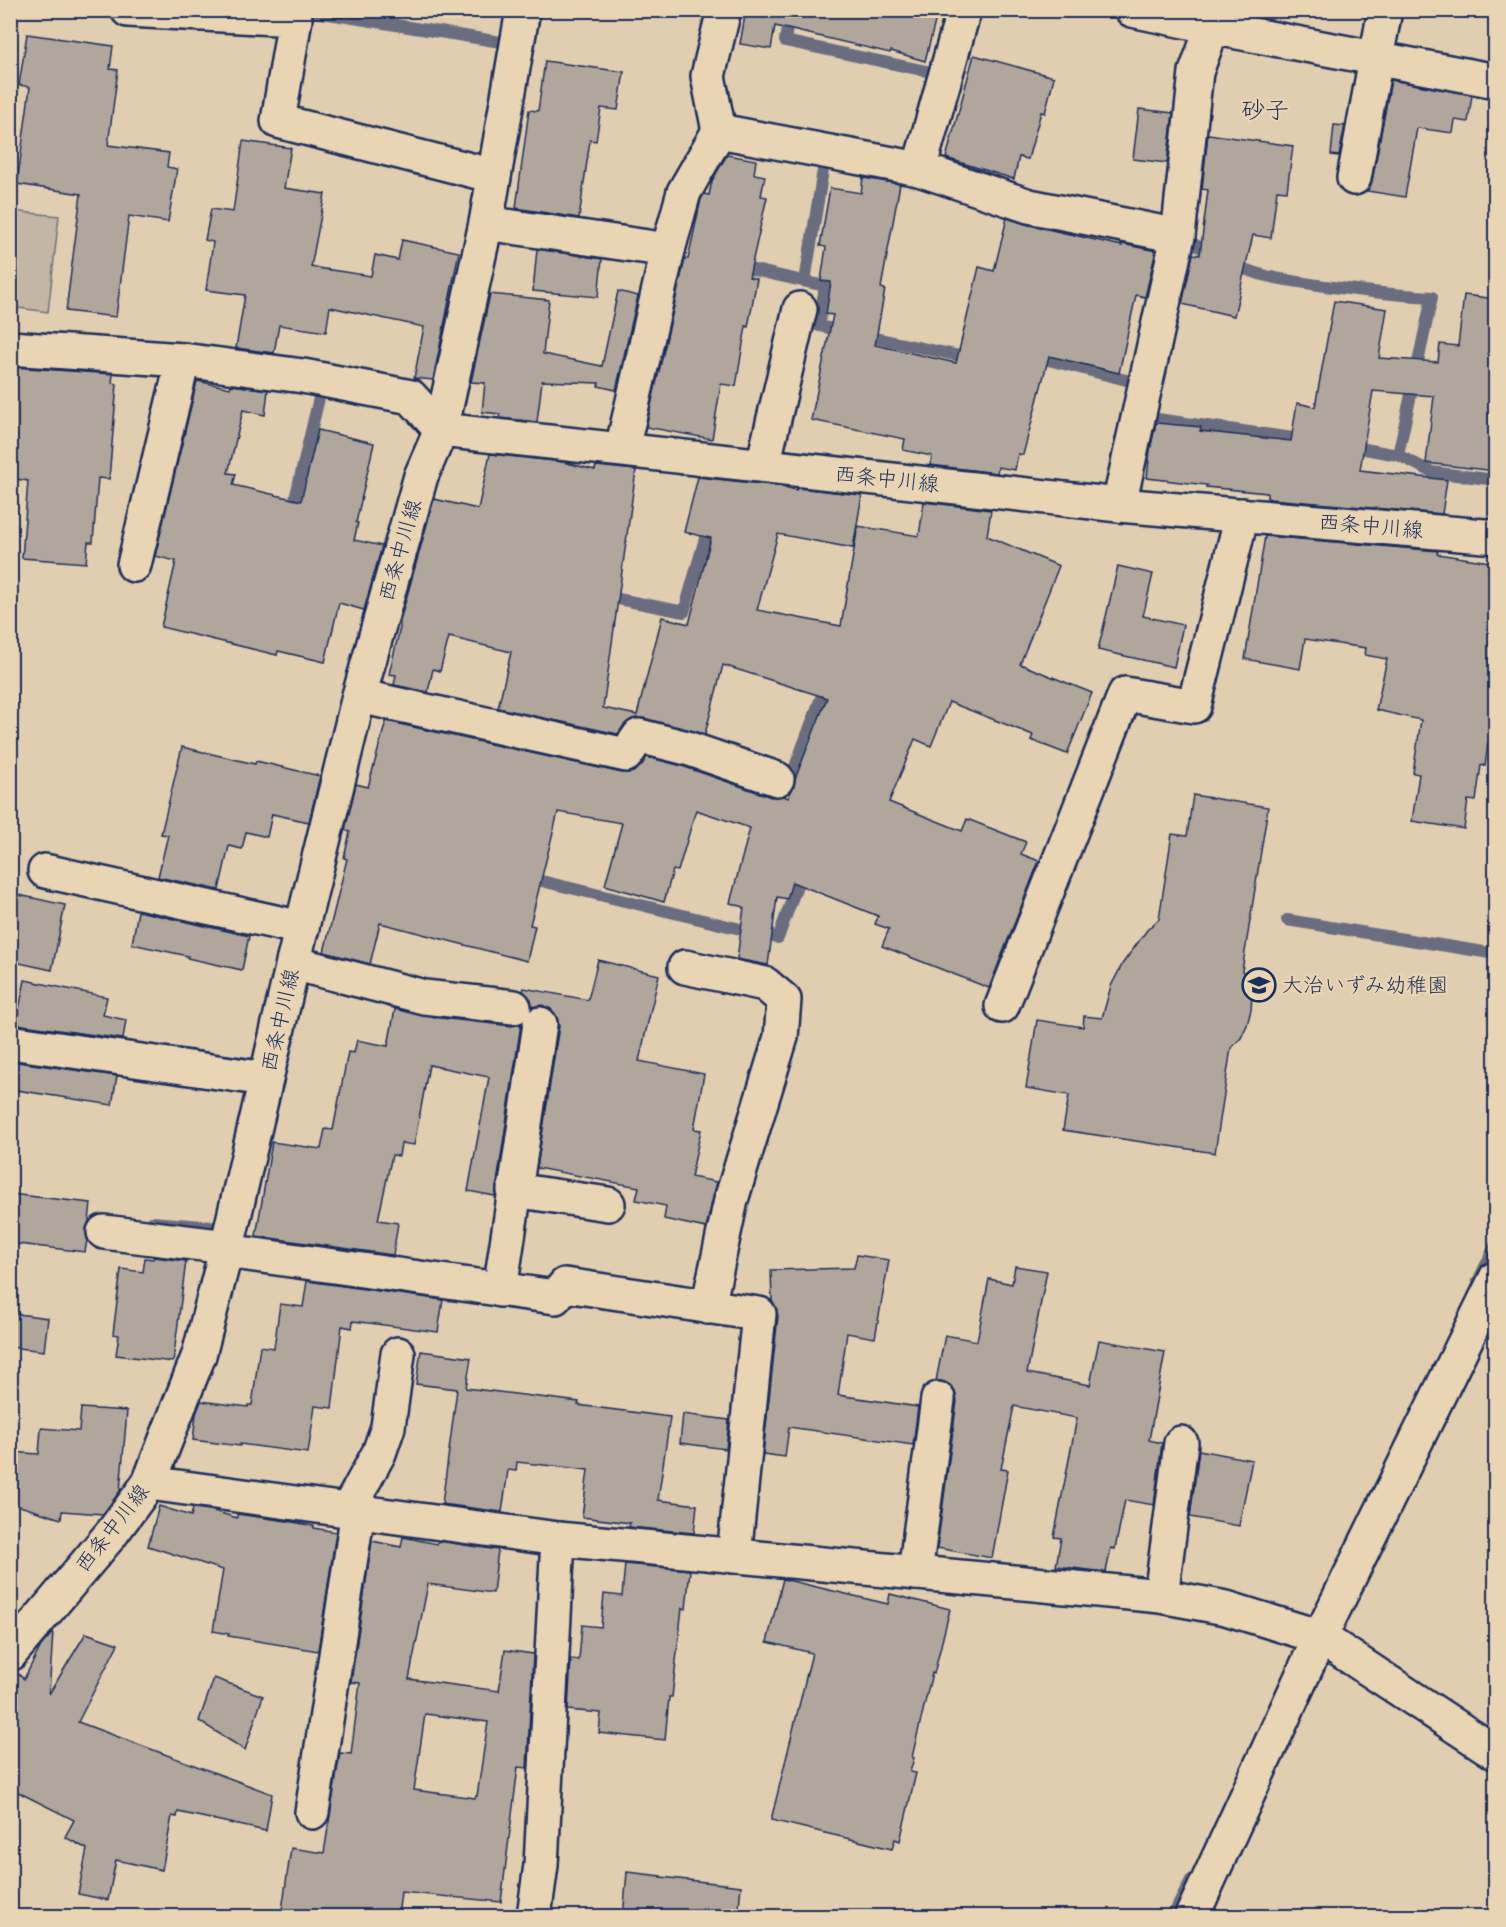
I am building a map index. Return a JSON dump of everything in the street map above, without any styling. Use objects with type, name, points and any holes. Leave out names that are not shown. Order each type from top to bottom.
[{"type":"street","points":[[128,10],[295,19],[278,121],[494,176]]},
{"type":"street","points":[[441,430],[486,223],[523,10]]},
{"type":"street","points":[[622,449],[668,250],[684,192],[718,131],[708,76],[724,10]]},
{"type":"street","points":[[919,169],[964,10]]},
{"type":"street","points":[[1132,10],[1230,23],[1375,58],[1496,81]]},
{"type":"street","points":[[1354,178],[1384,10]]},
{"type":"street","points":[[1119,505],[1178,236],[1196,72],[1230,23]]},
{"type":"street","points":[[718,131],[919,169],[1029,206],[1178,236]]},
{"type":"street","points":[[486,223],[668,250]]},
{"type":"street","points":[[763,465],[800,309]]},
{"type":"street","points":[[10,348],[183,360],[303,376],[411,397],[441,430]]},
{"type":"street","points":[[134,565],[183,360]]},
{"type":"street","name":"西条中川線","points":[[10,1653],[112,1533],[149,1483],[199,1355],[359,696],[421,476],[441,430],[1119,505],[1496,537]]},
{"type":"street","points":[[1002,1006],[1125,694],[1194,706],[1242,515]]},
{"type":"street","points":[[359,696],[626,755],[639,736],[687,748],[777,779]]},
{"type":"street","points":[[45,871],[302,928]]},
{"type":"street","points":[[293,963],[424,997],[527,1015],[514,1190],[500,1290]]},
{"type":"street","points":[[685,966],[765,984],[784,999],[781,1037],[731,1200],[708,1306]]},
{"type":"street","points":[[10,1042],[266,1079]]},
{"type":"street","points":[[514,1190],[608,1203]]},
{"type":"street","points":[[104,1232],[555,1297],[565,1285],[759,1314],[734,1556]]},
{"type":"street","points":[[1192,1917],[1320,1637],[1496,1278]]},
{"type":"street","points":[[312,1812],[353,1511],[379,1452],[387,1427],[398,1354]]},
{"type":"street","points":[[915,1573],[938,1399]]},
{"type":"street","points":[[1161,1596],[1181,1443]]},
{"type":"street","points":[[149,1483],[558,1539],[1161,1596],[1226,1608],[1320,1637],[1496,1753]]},
{"type":"street","points":[[534,1917],[541,1865],[558,1539]]},
{"type":"shaded area","points":[[11,211],[59,216],[48,312],[11,307]]},
{"type":"building","points":[[746,10],[938,10],[925,61],[891,51],[890,53],[775,26],[771,49],[740,44]]},
{"type":"building","points":[[27,34],[113,46],[110,69],[118,70],[108,145],[169,153],[167,167],[177,169],[168,222],[129,216],[116,317],[66,311],[81,194],[17,184],[30,87],[19,85]]},
{"type":"building","points":[[974,55],[1054,77],[1045,113],[1041,112],[1028,159],[1019,157],[1014,179],[946,158]]},
{"type":"building","points":[[545,61],[624,72],[618,110],[601,108],[596,141],[590,140],[579,218],[516,208],[529,110],[538,111]]},
{"type":"building","points":[[1391,80],[1472,95],[1468,122],[1455,120],[1453,133],[1417,128],[1405,197],[1367,191],[1372,181]]},
{"type":"building","points":[[1139,109],[1173,113],[1167,163],[1133,159]]},
{"type":"building","points":[[1334,125],[1345,126],[1339,156],[1331,155]]},
{"type":"building","points":[[1208,134],[1293,146],[1287,191],[1277,190],[1271,238],[1253,235],[1234,316],[1182,304],[1193,254],[1200,255],[1208,190],[1202,189]]},
{"type":"building","points":[[243,141],[291,148],[284,188],[325,194],[311,267],[371,276],[375,255],[398,260],[402,240],[459,252],[433,380],[414,378],[424,327],[330,307],[326,332],[279,325],[274,353],[236,348],[245,295],[206,290],[213,242],[205,240],[211,209],[233,212]]},
{"type":"building","points":[[727,155],[756,160],[754,174],[765,176],[761,196],[767,197],[749,277],[757,279],[736,386],[721,384],[712,439],[646,427],[701,199],[704,194],[709,195],[712,181]]},
{"type":"building","points":[[863,178],[900,184],[881,288],[885,289],[875,345],[956,363],[979,267],[994,271],[1007,218],[1122,246],[1122,244],[1156,251],[1145,297],[1136,295],[1119,373],[1049,356],[1023,455],[1018,454],[1015,470],[998,467],[997,473],[930,465],[932,456],[903,450],[905,439],[811,420],[833,315],[826,314],[831,282],[821,281],[826,247],[820,246],[830,188],[861,193]]},
{"type":"building","points":[[537,249],[602,259],[598,297],[533,291]]},
{"type":"building","points":[[618,291],[638,296],[616,390],[598,386],[599,383],[542,381],[537,422],[499,418],[500,414],[482,412],[485,383],[471,382],[490,294],[549,300],[543,354],[602,366]]},
{"type":"building","points":[[1464,295],[1496,299],[1496,471],[1426,463],[1434,396],[1373,391],[1360,470],[1447,480],[1442,514],[1271,499],[1267,498],[1267,493],[1147,478],[1156,423],[1201,427],[1200,431],[1291,441],[1297,403],[1315,407],[1334,301],[1387,309],[1379,358],[1438,362],[1440,344],[1458,346]]},
{"type":"building","points":[[12,367],[113,374],[112,383],[117,384],[109,479],[98,478],[93,542],[88,542],[86,563],[22,558],[28,481],[10,478]]},
{"type":"building","points":[[197,381],[230,388],[231,385],[268,390],[265,415],[243,410],[228,473],[236,474],[233,485],[301,501],[318,430],[374,443],[354,540],[382,546],[364,610],[339,603],[325,662],[278,651],[277,655],[161,627],[176,561],[155,556]]},
{"type":"building","points":[[490,454],[563,462],[595,470],[596,466],[636,470],[603,708],[637,715],[662,617],[689,624],[711,538],[684,532],[698,477],[781,486],[796,490],[797,488],[862,495],[853,548],[778,534],[757,610],[841,626],[858,526],[919,536],[924,502],[991,510],[987,536],[1059,566],[1020,664],[1092,693],[1067,754],[1031,740],[1033,735],[949,702],[931,746],[915,739],[889,802],[962,831],[967,819],[1026,842],[1021,854],[1039,861],[989,988],[882,946],[889,929],[875,924],[878,916],[792,882],[787,899],[777,897],[768,965],[737,959],[744,907],[730,903],[750,828],[696,810],[678,871],[673,870],[664,902],[605,885],[622,823],[558,812],[530,925],[535,926],[527,961],[380,923],[370,964],[324,952],[347,859],[344,858],[350,832],[345,830],[356,784],[368,787],[386,721],[622,773],[633,772],[647,757],[682,766],[771,797],[788,798],[827,698],[723,665],[705,734],[643,718],[632,719],[618,734],[498,708],[511,652],[449,637],[440,671],[433,669],[428,692],[394,685],[396,675],[389,674],[400,621],[434,499],[478,509]]},
{"type":"building","points":[[1265,536],[1438,551],[1437,554],[1496,563],[1496,744],[1488,743],[1485,766],[1481,765],[1476,801],[1468,800],[1464,829],[1412,821],[1419,774],[1413,773],[1421,720],[1376,710],[1387,659],[1365,655],[1366,648],[1305,639],[1300,669],[1245,659]]},
{"type":"building","points":[[1118,566],[1153,574],[1143,616],[1183,625],[1174,667],[1098,650]]},
{"type":"building","points":[[182,747],[320,776],[309,822],[272,814],[267,837],[246,832],[242,849],[229,846],[219,890],[158,877],[168,835],[161,834]]},
{"type":"building","points":[[1193,795],[1268,807],[1242,971],[1249,978],[1252,995],[1251,1010],[1241,1038],[1231,1048],[1215,1153],[1063,1130],[1069,1095],[1026,1088],[1037,1020],[1083,1027],[1084,1016],[1102,1018],[1111,986],[1123,963],[1147,930],[1159,919],[1172,834],[1187,836]]},
{"type":"building","points":[[10,893],[65,905],[52,970],[10,961]]},
{"type":"building","points":[[138,911],[249,936],[242,970],[132,944]]},
{"type":"building","points":[[598,960],[659,975],[639,1061],[704,1074],[694,1129],[701,1130],[691,1177],[717,1182],[706,1228],[664,1219],[666,1206],[636,1200],[639,1187],[537,1168],[559,1026],[557,1017],[551,1009],[542,1005],[532,1007],[531,999],[523,991],[524,988],[588,1000]]},
{"type":"building","points":[[25,980],[107,997],[103,1015],[126,1020],[123,1039],[16,1024]]},
{"type":"building","points":[[395,1009],[422,1016],[512,1026],[521,1024],[495,1196],[468,1191],[489,1077],[429,1065],[414,1145],[401,1143],[399,1156],[392,1155],[378,1220],[398,1223],[393,1255],[256,1236],[272,1142],[321,1149],[325,1129],[333,1130],[348,1052],[354,1053],[357,1040],[388,1046]]},
{"type":"building","points":[[10,1061],[117,1076],[112,1105],[10,1089]]},
{"type":"building","points":[[10,1194],[91,1203],[86,1229],[85,1252],[10,1243]]},
{"type":"building","points":[[857,1255],[889,1260],[875,1338],[847,1333],[838,1395],[918,1407],[913,1445],[789,1427],[785,1457],[763,1454],[778,1316],[772,1301],[771,1270],[854,1268]]},
{"type":"building","points":[[154,1257],[186,1261],[173,1362],[116,1355],[119,1335],[113,1334],[121,1269],[143,1272],[145,1258],[153,1259]]},
{"type":"building","points":[[1015,1266],[1047,1271],[1027,1373],[1090,1385],[1099,1340],[1165,1352],[1149,1440],[1162,1443],[1154,1505],[1125,1500],[1115,1549],[1111,1548],[1106,1572],[1056,1566],[1061,1538],[1054,1537],[1077,1418],[1014,1406],[1001,1469],[1008,1470],[992,1558],[937,1548],[957,1401],[950,1385],[936,1381],[945,1335],[977,1341],[989,1279],[1012,1284]]},
{"type":"building","points":[[307,1281],[443,1300],[438,1332],[353,1321],[352,1328],[342,1326],[332,1408],[315,1406],[308,1453],[193,1440],[196,1414],[201,1401],[248,1407],[252,1405],[260,1346],[274,1348],[280,1304],[303,1307]]},
{"type":"building","points":[[10,1313],[48,1318],[44,1351],[10,1347]]},
{"type":"building","points":[[421,1351],[471,1358],[466,1388],[579,1402],[578,1405],[670,1417],[658,1500],[697,1505],[694,1533],[629,1527],[630,1523],[582,1517],[588,1470],[517,1462],[516,1471],[508,1470],[502,1512],[442,1504],[457,1389],[416,1384]]},
{"type":"building","points":[[81,1408],[127,1411],[120,1491],[103,1514],[62,1511],[61,1519],[10,1503],[10,1452],[39,1454],[41,1428],[79,1431]]},
{"type":"building","points":[[683,1414],[729,1420],[726,1449],[680,1443]]},
{"type":"building","points":[[1199,1450],[1252,1460],[1239,1526],[1190,1517]]},
{"type":"building","points":[[159,1506],[191,1516],[193,1508],[210,1510],[237,1518],[237,1514],[287,1521],[336,1532],[318,1651],[228,1636],[229,1634],[213,1631],[223,1570],[148,1546]]},
{"type":"building","points":[[403,1537],[437,1544],[438,1541],[498,1550],[493,1593],[428,1584],[409,1679],[499,1691],[505,1650],[533,1654],[527,1768],[518,1767],[501,1902],[401,1892],[398,1917],[281,1917],[291,1848],[324,1853],[340,1753],[351,1754],[360,1683],[351,1682],[372,1541],[401,1547]],"holes":[[[425,1714],[488,1722],[475,1798],[414,1790]]]},
{"type":"building","points":[[625,1564],[690,1570],[686,1609],[682,1608],[665,1740],[599,1733],[601,1713],[568,1710],[571,1659],[579,1660],[582,1625],[601,1627],[604,1594],[622,1596]]},
{"type":"building","points":[[783,1579],[888,1604],[890,1594],[950,1609],[912,1757],[914,1758],[910,1772],[916,1773],[900,1841],[895,1839],[892,1849],[771,1820],[812,1653],[767,1642]]},
{"type":"building","points":[[53,1632],[49,1694],[86,1633],[118,1644],[78,1722],[272,1794],[266,1831],[178,1812],[177,1817],[172,1816],[162,1870],[116,1860],[108,1900],[78,1894],[87,1849],[65,1837],[74,1820],[10,1788],[10,1672],[16,1672],[24,1679],[41,1646]]},
{"type":"building","points":[[214,1678],[263,1696],[245,1750],[199,1721]]},
{"type":"building","points":[[627,1872],[741,1886],[738,1917],[623,1917]]},
{"type":"waterway","points":[[304,10],[507,43]]},
{"type":"waterway","points":[[789,15],[785,41],[936,73]]},
{"type":"waterway","points":[[805,281],[824,164]]},
{"type":"waterway","points":[[1190,242],[1215,255]]},
{"type":"waterway","points":[[1231,263],[1265,276],[1325,286],[1432,297],[1398,455]]},
{"type":"waterway","points":[[736,266],[825,286],[819,326],[969,358],[970,354]]},
{"type":"waterway","points":[[1033,356],[1138,383]]},
{"type":"waterway","points":[[291,516],[319,398]]},
{"type":"waterway","points":[[1150,418],[1307,440]]},
{"type":"waterway","points":[[1348,446],[1398,455],[1432,472],[1496,480]]},
{"type":"waterway","points":[[603,596],[684,612],[710,521]]},
{"type":"waterway","points":[[800,783],[790,780],[827,682]]},
{"type":"waterway","points":[[525,877],[778,938],[803,869]]},
{"type":"waterway","points":[[1287,920],[1496,954]]},
{"type":"waterway","points":[[152,1222],[215,1227]]},
{"type":"waterway","points":[[1478,1281],[1496,1244]]},
{"type":"waterway","points":[[1173,1916],[1191,1880]]},
{"type":"place","name":"大治いずみ幼稚園","points":[[1259,985]]},
{"type":"district","name":"砂子","points":[[1265,110]]}]
